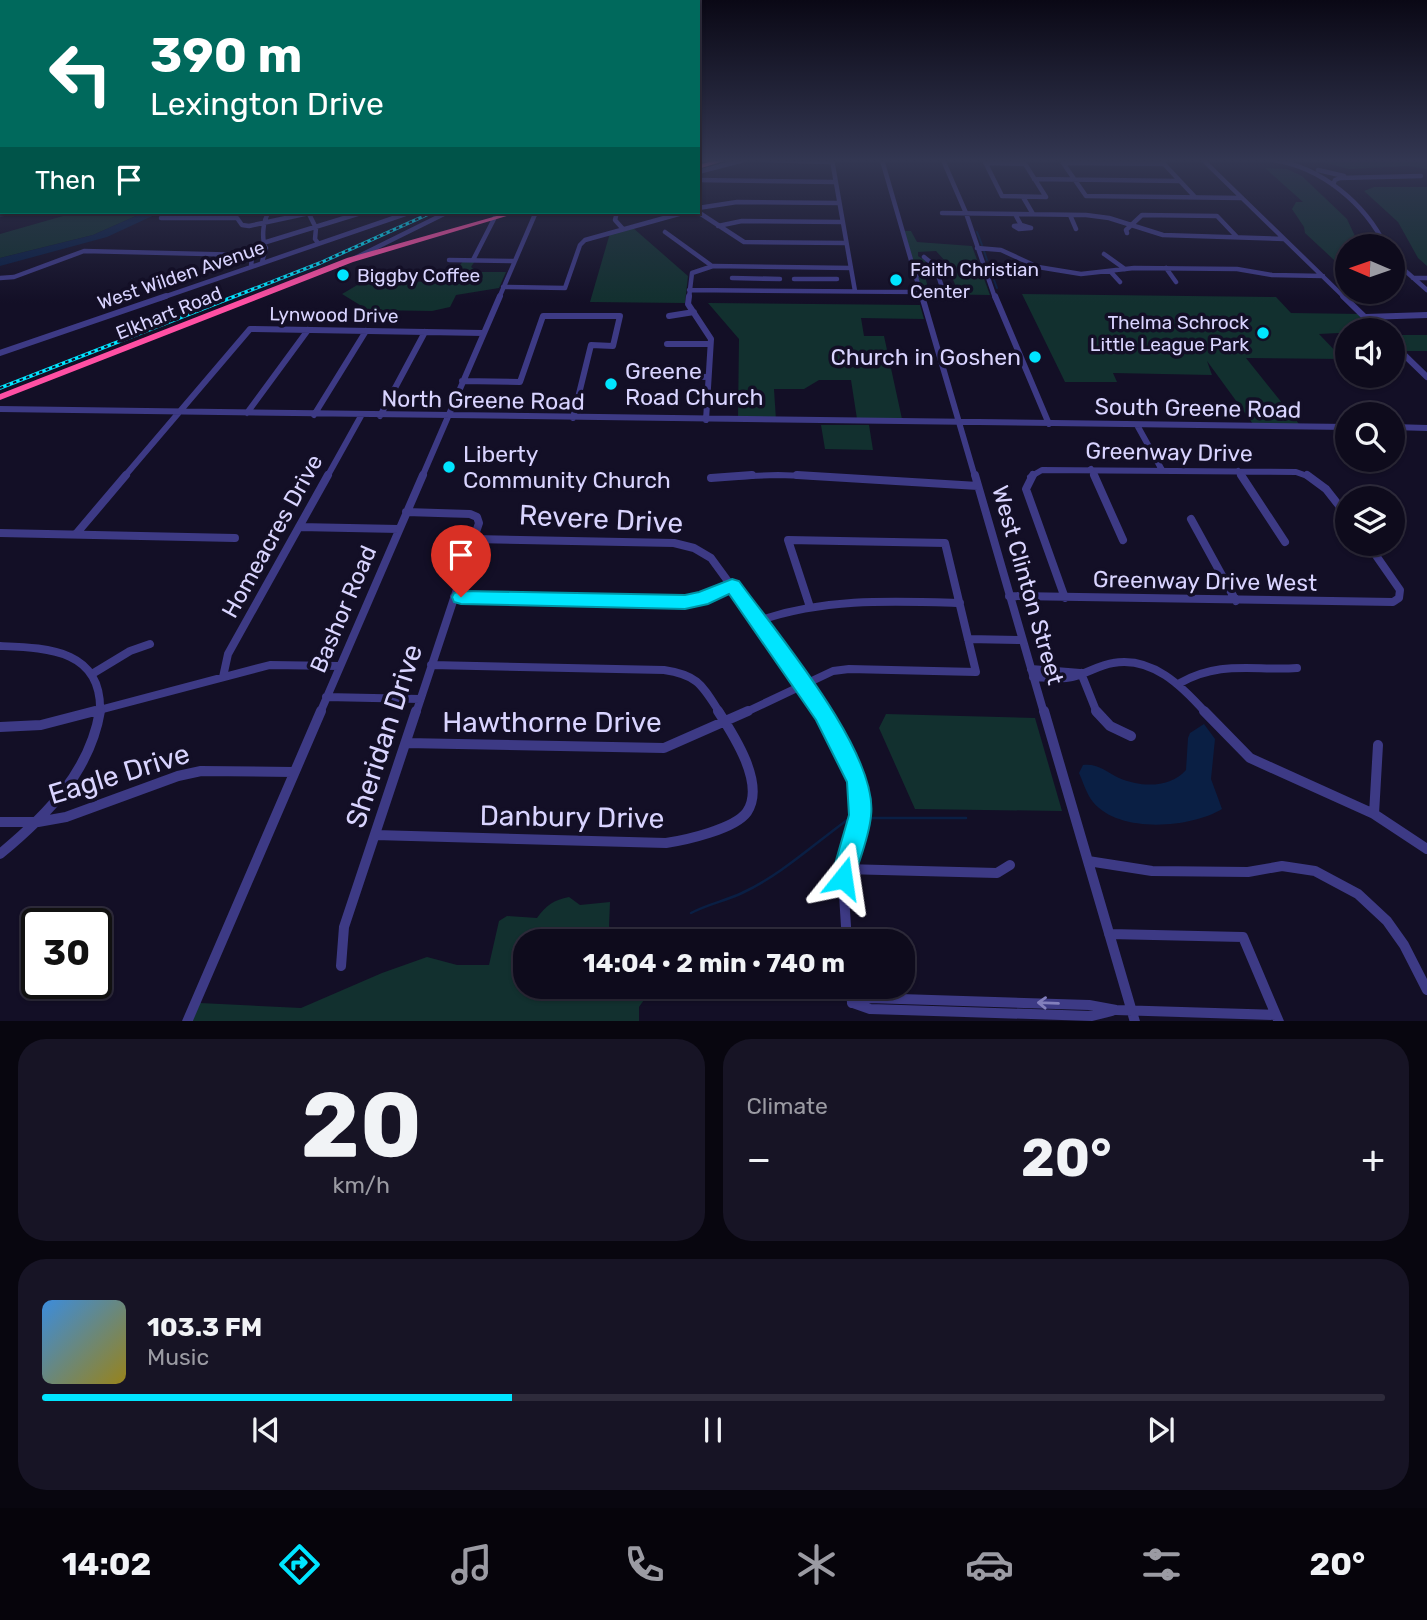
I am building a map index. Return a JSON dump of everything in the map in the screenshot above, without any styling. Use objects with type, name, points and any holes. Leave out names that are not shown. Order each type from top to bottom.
[{"type":"highway","name":"Elkhart Road","points":[[0,397],[388,245],[508,214]]},
{"type":"street","points":[[840,208],[855,291]]},
{"type":"street","name":"West Clinton Street","points":[[896,208],[1133,1016]]},
{"type":"street","points":[[964,208],[1000,310],[1049,424]]},
{"type":"street","points":[[1029,208],[1033,214]]},
{"type":"street","points":[[1251,208],[1365,317],[1427,316]]},
{"type":"street","points":[[1360,208],[1367,214],[1379,234]]},
{"type":"street","points":[[700,212],[744,242],[846,243]]},
{"type":"street","points":[[942,213],[1099,216],[1166,235],[1284,239]]},
{"type":"street","points":[[183,218],[188,214]]},
{"type":"street","points":[[214,218],[218,214]]},
{"type":"street","points":[[262,262],[266,248],[263,243],[268,214]]},
{"type":"street","points":[[161,218],[239,219],[242,225],[246,226],[266,224],[304,214]]},
{"type":"street","points":[[311,214],[317,242],[398,214]]},
{"type":"street","points":[[263,243],[359,214]]},
{"type":"street","name":"West Wilden Avenue","points":[[0,353],[317,242],[335,239],[392,220],[400,214]]},
{"type":"street","points":[[388,245],[444,214]]},
{"type":"street","name":"Bashor Road","points":[[187,1021],[535,214]]},
{"type":"street","points":[[616,214],[615,220],[623,229]]},
{"type":"street","points":[[503,287],[565,288],[580,245],[594,237],[679,214]]},
{"type":"street","points":[[1015,214],[1021,225]]},
{"type":"street","points":[[1069,215],[1076,229]]},
{"type":"street","points":[[1127,233],[1129,225],[1142,215],[1217,216],[1237,237]]},
{"type":"street","points":[[473,260],[495,217]]},
{"type":"street","points":[[718,226],[742,221],[842,222]]},
{"type":"street","points":[[665,232],[713,267]]},
{"type":"street","points":[[274,258],[276,261],[335,239]]},
{"type":"street","points":[[977,248],[1004,250],[1045,268],[1087,274],[1125,269],[1166,268],[1241,269],[1277,276],[1323,276]]},
{"type":"street","points":[[0,278],[14,277],[81,252],[247,255],[252,258],[251,266]]},
{"type":"street","points":[[1104,254],[1125,269]]},
{"type":"street","points":[[924,257],[933,262],[940,275],[942,287]]},
{"type":"street","points":[[449,260],[515,261]]},
{"type":"street","points":[[706,420],[710,335],[688,304],[692,273],[713,267],[851,268]]},
{"type":"street","points":[[756,267],[756,291]]},
{"type":"street","points":[[816,268],[818,291]]},
{"type":"street","points":[[1166,268],[1176,282]]},
{"type":"street","points":[[1110,271],[1121,282]]},
{"type":"street","points":[[1405,271],[1427,290]]},
{"type":"street","points":[[915,275],[950,274]]},
{"type":"street","points":[[732,278],[780,279]]},
{"type":"street","points":[[1412,278],[1427,278]]},
{"type":"street","points":[[793,279],[837,279]]},
{"type":"street","points":[[689,290],[920,292]]},
{"type":"street","points":[[669,316],[694,312]]},
{"type":"street","points":[[462,381],[520,382],[543,316],[620,316],[613,346],[591,345],[573,418]]},
{"type":"street","name":"Lynwood Drive","points":[[180,412],[250,329],[483,333]]},
{"type":"street","points":[[247,413],[308,330]]},
{"type":"street","points":[[314,415],[366,331]]},
{"type":"street","points":[[380,416],[425,332]]},
{"type":"street","points":[[667,344],[710,344]]},
{"type":"street","points":[[1405,356],[1427,377]]},
{"type":"street","points":[[655,376],[709,376]]},
{"type":"street","name":"North Greene Road","points":[[0,409],[1049,424]]},
{"type":"street","points":[[76,534],[180,412]]},
{"type":"street","name":"Homeacres Drive","points":[[223,677],[228,654],[361,416]]},
{"type":"street","name":"South Greene Road","points":[[1049,424],[1335,427]]},
{"type":"street","points":[[1137,425],[1162,470]]},
{"type":"street","points":[[1405,427],[1427,428]]},
{"type":"street","name":"Greenway Drive","points":[[1065,598],[1027,494],[1026,484],[1030,477],[1049,469],[1296,472],[1309,475],[1335,500]]},
{"type":"street","points":[[1091,469],[1123,540]]},
{"type":"street","points":[[1238,471],[1285,542]]},
{"type":"street","points":[[711,478],[785,473],[911,484],[978,486]]},
{"type":"street","name":"Sheridan Drive","points":[[341,966],[344,926],[479,523],[477,517],[470,514],[406,512]]},
{"type":"street","points":[[1191,519],[1236,601]]},
{"type":"street","points":[[299,527],[399,529]]},
{"type":"street","points":[[0,533],[234,538]]},
{"type":"street","name":"Revere Drive","points":[[473,539],[679,543],[707,554],[803,683],[854,772],[860,792],[859,825],[844,869],[846,929]]},
{"type":"street","points":[[809,604],[788,540],[945,544],[968,639],[1022,640]]},
{"type":"street","name":"Greenway Drive West","points":[[1009,596],[1387,603],[1399,598],[1400,590],[1377,556]]},
{"type":"street","points":[[454,597],[685,602],[701,599],[732,586]]},
{"type":"street","points":[[758,621],[809,604],[839,601],[960,603]]},
{"type":"street","name":"Hawthorne Drive","points":[[405,743],[664,748],[833,671],[849,669],[976,672],[968,639]]},
{"type":"street","points":[[92,674],[130,651],[150,644]]},
{"type":"street","points":[[0,646],[55,650],[75,659],[92,674],[99,689],[101,709],[97,731],[83,762],[58,799],[38,822],[0,854]]},
{"type":"street","points":[[1032,673],[1069,677],[1106,664],[1125,662],[1163,673],[1180,683],[1250,758],[1374,814],[1427,849]]},
{"type":"street","points":[[0,727],[32,727],[270,665],[339,666]]},
{"type":"street","name":"Danbury Drive","points":[[375,835],[666,843],[689,839],[735,822],[747,812],[751,803],[750,771],[739,743],[700,681],[684,673],[431,665]]},
{"type":"street","points":[[1180,683],[1198,672],[1222,666],[1277,671],[1297,668]]},
{"type":"street","points":[[1081,673],[1096,714],[1116,731],[1131,736]]},
{"type":"street","points":[[326,697],[420,699]]},
{"type":"street","points":[[1374,814],[1378,745]]},
{"type":"street","name":"Eagle Drive","points":[[0,822],[38,822],[80,813],[190,773],[212,770],[293,772]]},
{"type":"street","points":[[1087,861],[1119,863],[1152,871],[1248,872],[1282,866],[1315,871],[1358,894],[1387,921],[1404,945],[1427,990]]},
{"type":"street","points":[[844,869],[997,873],[1010,865]]},
{"type":"street","points":[[852,999],[852,1003],[870,1009],[1091,1016],[1116,1010],[1133,1016],[1278,1018],[1243,937],[1109,934]]},
{"type":"green space","points":[[1293,208],[1335,208],[1347,219],[1354,234],[1335,234],[1335,261],[1305,233]]},
{"type":"green space","points":[[1382,208],[1427,208],[1427,266],[1418,258],[1398,222]]},
{"type":"green space","points":[[70,214],[140,214],[93,235],[0,258],[0,234]]},
{"type":"green space","points":[[632,227],[688,276],[685,303],[590,302],[610,233]]},
{"type":"green space","points":[[904,231],[911,231],[917,242],[972,246],[990,295],[923,294],[917,276],[925,276],[928,288],[937,292],[950,291],[949,288],[956,287],[946,262],[936,251],[918,252],[918,256],[927,262],[921,263],[925,273],[916,272]]},
{"type":"green space","points":[[463,261],[475,261],[471,267],[478,272],[506,272],[499,288],[456,295],[450,307],[432,311],[368,310],[342,294],[370,281],[448,282]]},
{"type":"green space","points":[[1022,294],[1276,297],[1291,313],[1362,314],[1366,318],[1335,318],[1335,333],[1319,334],[1335,351],[1335,359],[1246,358],[1299,424],[1253,424],[1207,361],[1212,375],[1113,373],[1117,382],[1065,382]]},
{"type":"green space","points":[[708,303],[920,305],[924,319],[861,318],[864,336],[884,336],[902,419],[857,419],[851,380],[819,380],[804,389],[774,389],[776,420],[738,418],[739,339]]},
{"type":"green space","points":[[1405,335],[1427,335],[1427,351],[1405,351]]},
{"type":"green space","points":[[821,425],[869,425],[873,450],[825,449]]},
{"type":"green space","points":[[886,714],[1035,718],[1062,811],[915,809],[879,728]]},
{"type":"green space","points":[[569,897],[580,905],[610,902],[610,929],[513,929],[513,999],[645,999],[639,1007],[639,1021],[192,1021],[200,1003],[301,1008],[427,957],[457,965],[489,965],[499,921],[507,916],[537,918],[551,904]]},
{"type":"water","points":[[140,214],[157,214],[107,237],[0,266],[0,258],[93,235]]},
{"type":"water","points":[[1204,724],[1215,739],[1211,779],[1222,809],[1192,820],[1156,825],[1120,819],[1093,802],[1079,773],[1083,765],[1097,767],[1136,783],[1171,781],[1186,770],[1190,733]]},
{"type":"waterway","points":[[977,232],[982,245]]},
{"type":"waterway","points":[[984,251],[987,260]]},
{"type":"waterway","points":[[989,264],[992,276]]},
{"type":"waterway","points":[[994,280],[997,288]]},
{"type":"waterway","points":[[691,913],[756,886],[850,818]]},
{"type":"waterway","points":[[871,818],[966,818]]},
{"type":"railway","points":[[0,388],[320,263],[429,214]]},
{"type":"place","name":"Biggby Coffee","points":[[343,275]]},
{"type":"place","name":"Faith Christian Center","points":[[896,280]]},
{"type":"place","name":"Thelma Schrock Little League Park","points":[[1263,333]]},
{"type":"place","name":"Church in Goshen","points":[[1035,357]]},
{"type":"place","name":"Greene Road Church","points":[[611,384]]},
{"type":"place","name":"Liberty Community Church","points":[[449,467]]},
{"type":"route","points":[[461,597],[685,602],[701,599],[732,586],[824,713],[858,781],[861,803],[859,825],[843,878]]}]
